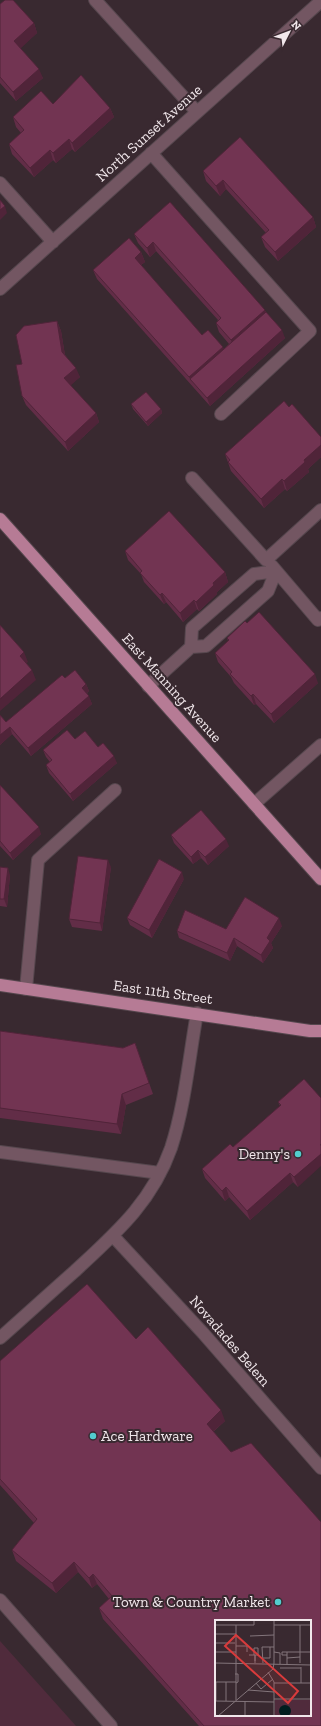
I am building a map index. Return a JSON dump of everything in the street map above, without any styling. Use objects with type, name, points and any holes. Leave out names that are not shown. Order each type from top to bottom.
[{"type":"main road","name":"East Manning Avenue","points":[[0,519],[321,879]]},
{"type":"main road","name":"East 11th Street","points":[[0,985],[197,1013],[310,1031],[321,1031]]},
{"type":"street","points":[[95,0],[196,112]]},
{"type":"street","name":"North Sunset Avenue","points":[[0,289],[321,1]]},
{"type":"street","points":[[151,153],[310,332],[221,414]]},
{"type":"street","points":[[0,183],[53,242]]},
{"type":"street","points":[[192,478],[318,620],[321,618]]},
{"type":"street","points":[[266,560],[321,510]]},
{"type":"street","points":[[148,686],[191,647],[206,646],[268,591],[276,571]]},
{"type":"street","points":[[191,647],[192,628],[254,574],[276,571]]},
{"type":"street","points":[[254,804],[321,745]]},
{"type":"street","points":[[26,989],[38,860],[115,790]]},
{"type":"street","points":[[0,1338],[113,1236],[144,1202],[160,1173],[177,1126],[197,1013]]},
{"type":"street","points":[[0,1152],[160,1173]]},
{"type":"street","name":"Novadades Belem","points":[[113,1236],[203,1333],[321,1468]]},
{"type":"street","points":[[0,1600],[111,1726]]},
{"type":"shaded area","points":[[0,1641],[76,1726],[0,1726]]},
{"type":"building","points":[[5,0],[13,0],[34,23],[14,41],[39,69],[13,92],[0,77],[0,4]]},
{"type":"building","points":[[81,75],[110,108],[72,143],[69,139],[53,153],[50,150],[30,168],[9,144],[24,130],[13,117],[41,91],[53,104]]},
{"type":"building","points":[[240,137],[313,217],[275,252],[261,237],[269,230],[223,180],[216,186],[203,171]]},
{"type":"building","points":[[0,200],[5,206],[0,210]]},
{"type":"building","points":[[170,202],[265,310],[231,340],[216,323],[221,318],[153,242],[147,248],[134,234]]},
{"type":"building","points":[[129,238],[141,252],[135,258],[202,335],[208,330],[223,347],[189,377],[93,270]]},
{"type":"building","points":[[266,312],[282,330],[207,398],[190,379]]},
{"type":"building","points":[[57,321],[62,352],[76,368],[64,378],[96,413],[65,442],[22,396],[16,365],[22,364],[16,335],[24,326]]},
{"type":"building","points":[[146,392],[161,409],[146,422],[131,404]]},
{"type":"building","points":[[284,401],[289,407],[292,404],[321,437],[321,445],[284,481],[282,479],[261,499],[228,462],[230,460],[225,454]]},
{"type":"building","points":[[169,511],[225,572],[196,602],[194,600],[180,613],[162,593],[160,595],[140,573],[142,571],[125,551]]},
{"type":"building","points":[[259,612],[315,674],[271,714],[253,694],[251,696],[230,674],[232,672],[215,653],[229,640],[227,638],[245,621],[247,623]]},
{"type":"building","points":[[0,625],[24,652],[20,656],[32,670],[0,699]]},
{"type":"building","points":[[75,670],[86,684],[82,688],[89,696],[28,748],[10,727],[0,735],[0,715],[6,722],[62,675],[65,678]]},
{"type":"building","points":[[67,730],[75,739],[85,731],[98,747],[103,743],[114,756],[70,794],[46,765],[52,760],[43,750]]},
{"type":"building","points":[[0,785],[39,827],[10,853],[0,841]]},
{"type":"building","points":[[201,810],[226,839],[205,857],[198,850],[191,857],[171,835]]},
{"type":"building","points":[[78,856],[108,860],[100,923],[69,919]]},
{"type":"building","points":[[159,859],[182,872],[149,930],[127,918]]},
{"type":"building","points":[[0,867],[8,868],[4,899],[0,899]]},
{"type":"building","points":[[245,897],[279,918],[267,938],[270,941],[261,955],[234,938],[227,953],[177,931],[185,910],[226,929]]},
{"type":"building","points":[[0,1031],[123,1048],[135,1043],[149,1083],[122,1094],[117,1124],[0,1108]]},
{"type":"building","points":[[304,1079],[321,1098],[321,1154],[294,1177],[290,1173],[247,1211],[226,1187],[222,1191],[202,1169],[230,1144],[233,1147],[281,1105],[278,1102]]},
{"type":"building","points":[[87,1284],[136,1339],[148,1327],[221,1410],[207,1424],[231,1452],[251,1443],[321,1522],[321,1726],[204,1726],[99,1608],[112,1596],[93,1574],[89,1578],[74,1562],[52,1583],[12,1550],[37,1519],[0,1479],[0,1361]]},
{"type":"place","name":"Denny's","points":[[298,1154]]},
{"type":"place","name":"Ace Hardware","points":[[93,1436]]},
{"type":"place","name":"Town & Country Market","points":[[278,1602]]}]
